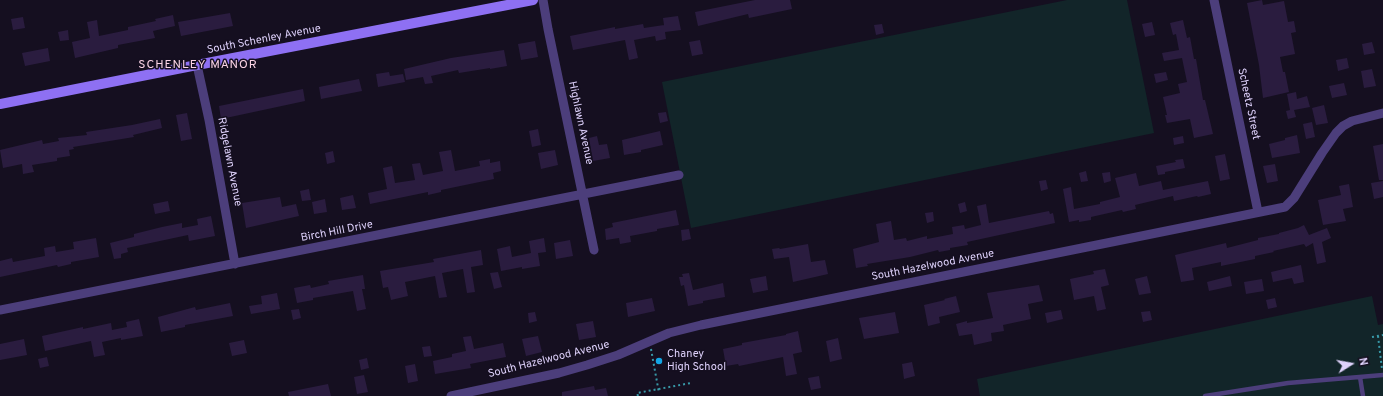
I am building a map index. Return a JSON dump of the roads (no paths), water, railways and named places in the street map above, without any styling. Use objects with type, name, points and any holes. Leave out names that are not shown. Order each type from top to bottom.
[{"type":"street","name":"South Schenley Avenue","points":[[0,104],[533,0]]},
{"type":"street","name":"Highlawn Avenue","points":[[543,0],[594,250]]},
{"type":"street","name":"Scheetz Street","points":[[1214,0],[1258,212]]},
{"type":"street","name":"Ridgelawn Avenue","points":[[197,65],[209,120],[235,264]]},
{"type":"street","name":"South Hazelwood Avenue","points":[[451,396],[559,373],[618,355],[669,333],[701,325],[1285,206],[1290,203],[1322,153],[1336,133],[1343,126],[1364,117],[1383,113]]},
{"type":"street","name":"Birch Hill Drive","points":[[0,310],[679,175]]},
{"type":"lane","points":[[1205,396],[1288,383],[1383,375]]},
{"type":"lane","points":[[1360,377],[1363,396]]},
{"type":"place","name":"Chaney High School","points":[[659,361]]},
{"type":"district","name":"SCHENLEY MANOR","points":[[198,66]]}]
